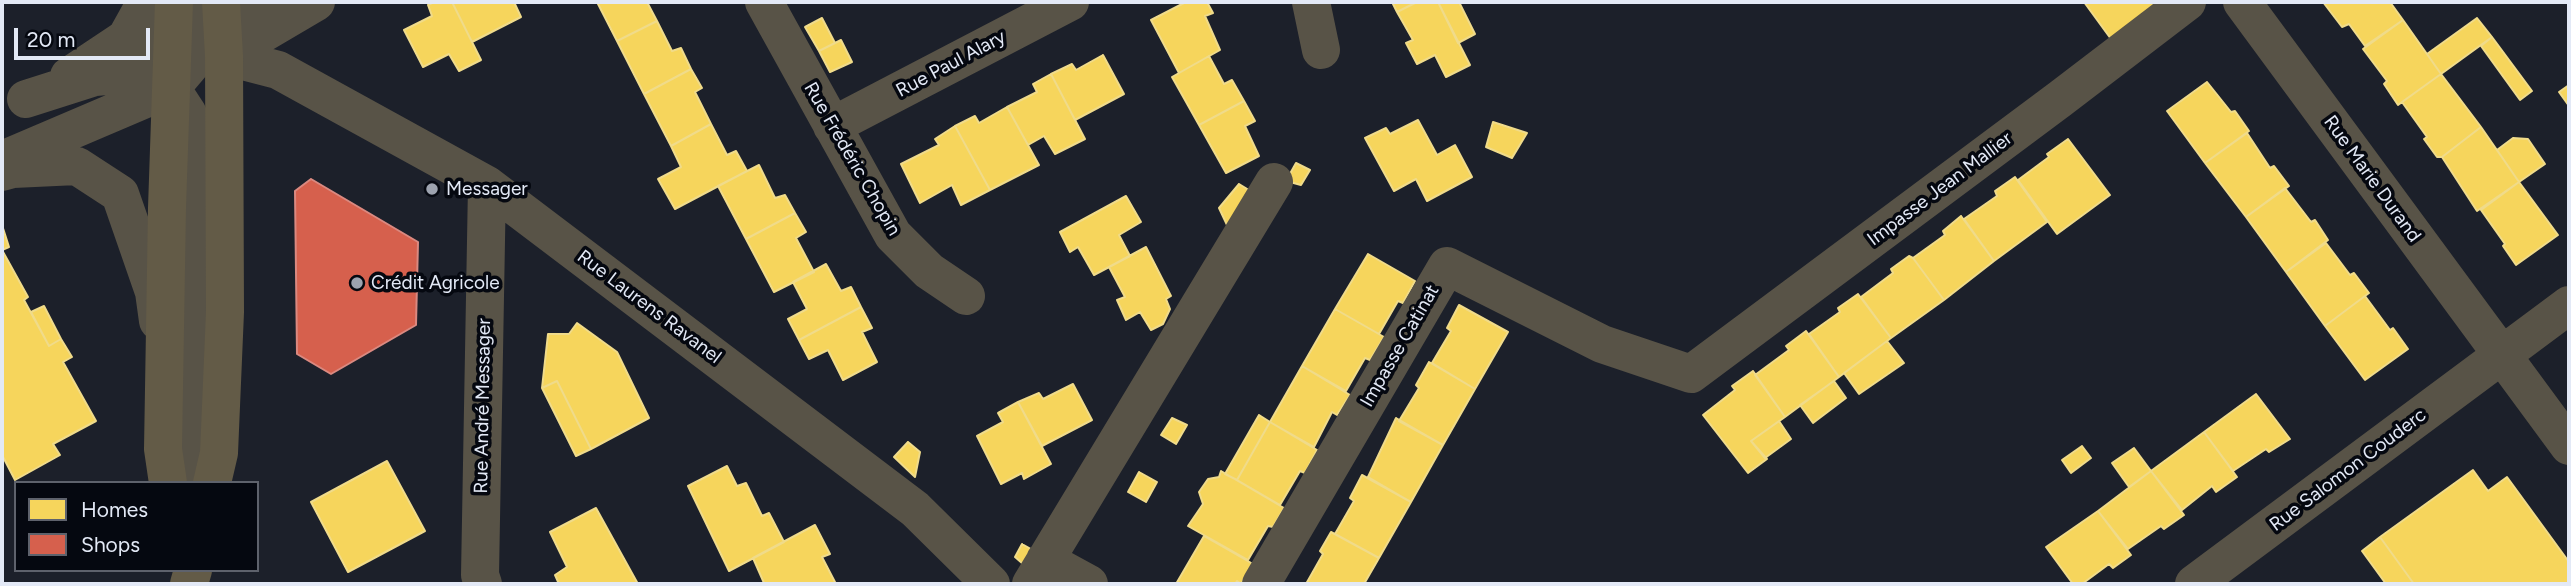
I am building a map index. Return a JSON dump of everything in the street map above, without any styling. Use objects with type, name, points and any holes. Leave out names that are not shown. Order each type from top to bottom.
[{"type":"main road","points":[[212,481],[219,453],[224,325],[221,18]]},
{"type":"main road","points":[[165,42],[163,449],[168,481]]},
{"type":"street","points":[[14,105],[95,76],[221,18],[272,12],[316,2]]},
{"type":"street","name":"Rue Frédéric Chopin","points":[[764,2],[893,235],[929,271],[966,296]]},
{"type":"street","name":"Rue Paul Alary","points":[[832,127],[1070,2]]},
{"type":"street","points":[[1311,2],[1321,50]]},
{"type":"street","name":"Impasse Jean Mallier","points":[[1691,374],[2187,2]]},
{"type":"street","name":"Rue Marie Durand","points":[[2242,2],[2569,446]]},
{"type":"street","points":[[224,114],[248,78],[278,71],[266,43],[272,12]]},
{"type":"street","points":[[14,105],[63,80],[221,18]]},
{"type":"street","name":"Rue Laurens Ravanel","points":[[221,18],[278,71],[487,186],[915,509],[991,584]]},
{"type":"street","points":[[2,141],[165,42]]},
{"type":"street","points":[[2,160],[165,42]]},
{"type":"street","points":[[165,42],[188,114],[191,346],[188,481]]},
{"type":"street","points":[[2,172],[13,169],[77,166],[120,194],[154,292],[165,366]]},
{"type":"street","points":[[1089,584],[1038,572],[1274,182]]},
{"type":"street","name":"Rue André Messager","points":[[483,584],[480,575],[487,186]]},
{"type":"street","name":"Impasse Catinat","points":[[1261,584],[1447,266],[1602,344],[1691,374]]},
{"type":"street","name":"Rue Salomon Couderc","points":[[2194,584],[2569,305]]},
{"type":"building: Homes","points":[[434,2],[452,2],[481,60],[459,71],[449,54],[423,67],[404,30],[432,16],[428,5]]},
{"type":"building: Homes","points":[[452,2],[514,2],[521,17],[472,42]]},
{"type":"building: Homes","points":[[597,2],[647,2],[657,21],[617,41]]},
{"type":"building: Homes","points":[[1186,2],[1207,2],[1213,13],[1205,16],[1220,50],[1179,73],[1151,20]]},
{"type":"building: Homes","points":[[1392,2],[1417,2],[1397,12]]},
{"type":"building: Homes","points":[[1417,2],[1438,2],[1470,65],[1446,77],[1435,55],[1417,64],[1406,43],[1413,40],[1397,12]]},
{"type":"building: Homes","points":[[1438,2],[1459,2],[1475,34],[1458,43]]},
{"type":"building: Homes","points":[[2084,2],[2152,2],[2155,6],[2111,39]]},
{"type":"building: Homes","points":[[2323,2],[2390,2],[2403,20],[2365,46],[2349,24],[2342,27]]},
{"type":"building: Homes","points":[[822,18],[835,43],[819,51],[805,27]]},
{"type":"building: Homes","points":[[2477,18],[2492,37],[2441,74],[2427,54]]},
{"type":"building: Homes","points":[[2403,20],[2441,74],[2398,105],[2384,84],[2387,81],[2363,49]]},
{"type":"building: Homes","points":[[657,21],[672,51],[681,48],[691,69],[644,94],[617,41]]},
{"type":"building: Homes","points":[[2492,37],[2532,91],[2520,100],[2481,46]]},
{"type":"building: Homes","points":[[841,40],[852,62],[830,72],[819,51]]},
{"type":"building: Homes","points":[[1103,55],[1124,94],[1075,120],[1051,74],[1072,64],[1076,70]]},
{"type":"building: Homes","points":[[1209,56],[1224,84],[1232,80],[1244,101],[1199,125],[1172,77]]},
{"type":"building: Homes","points":[[691,69],[702,88],[695,92],[711,124],[671,146],[644,94]]},
{"type":"building: Homes","points":[[1051,74],[1085,139],[1055,154],[1044,136],[1028,145],[1007,107],[1037,92],[1033,84]]},
{"type":"building: Homes","points":[[2441,74],[2481,127],[2442,157],[2437,157],[2424,139],[2427,137],[2402,102]]},
{"type":"building: Homes","points":[[2207,82],[2231,112],[2235,111],[2249,131],[2205,163],[2167,111]]},
{"type":"building: Homes","points":[[2569,85],[2569,106],[2559,92]]},
{"type":"building: Homes","points":[[1244,101],[1255,121],[1245,126],[1259,156],[1226,173],[1199,125]]},
{"type":"building: Homes","points":[[1007,107],[1039,165],[990,190],[955,126],[975,116],[979,123]]},
{"type":"building: Homes","points":[[1418,120],[1437,155],[1455,145],[1472,177],[1427,201],[1416,179],[1394,191],[1365,138],[1386,128],[1390,134]]},
{"type":"building: Homes","points":[[1493,122],[1527,133],[1512,158],[1486,147]]},
{"type":"building: Homes","points":[[711,124],[727,155],[736,151],[747,171],[675,209],[658,179],[681,167],[671,146]]},
{"type":"building: Homes","points":[[955,126],[990,190],[961,205],[952,185],[920,203],[901,164],[939,145],[935,139]]},
{"type":"building: Homes","points":[[2481,127],[2519,182],[2477,211],[2442,157]]},
{"type":"building: Homes","points":[[2247,133],[2270,168],[2274,166],[2289,186],[2246,217],[2205,163]]},
{"type":"building: Homes","points":[[2513,138],[2528,139],[2545,164],[2519,182],[2497,150]]},
{"type":"building: Homes","points":[[2068,139],[2110,195],[2057,234],[2018,180]]},
{"type":"building: Homes","points":[[1296,163],[1310,170],[1301,185],[1286,181]]},
{"type":"building: Homes","points":[[759,165],[775,198],[785,195],[795,213],[746,239],[718,186]]},
{"type":"building: Homes","points":[[2015,177],[2047,222],[1994,261],[1964,219],[1997,196],[1995,191]]},
{"type":"building: Homes","points":[[2519,182],[2558,235],[2516,265],[2481,210]]},
{"type":"building: Homes","points":[[1239,184],[1262,198],[1236,244],[1219,208]]},
{"type":"building: Homes","points":[[2285,188],[2311,222],[2315,220],[2328,240],[2286,272],[2246,217]]},
{"type":"building: Homes","points":[[1126,196],[1141,222],[1119,235],[1130,256],[1094,275],[1078,247],[1070,252],[1060,232]]},
{"type":"building: Homes","points":[[795,213],[806,232],[796,238],[814,272],[774,292],[746,239]]},
{"type":"building: Homes","points":[[1961,216],[1994,261],[1944,300],[1913,258],[1945,235],[1943,231]]},
{"type":"building: Homes","points":[[2,225],[9,247],[2,250]]},
{"type":"building: Homes","points":[[2326,243],[2350,275],[2354,273],[2369,293],[2325,326],[2286,272]]},
{"type":"building: Homes","points":[[1146,247],[1171,296],[1166,299],[1170,309],[1163,324],[1151,330],[1140,312],[1126,320],[1117,300],[1125,297],[1109,267]]},
{"type":"building: Homes","points":[[2,250],[28,297],[24,300],[49,346],[61,339],[72,357],[63,362],[96,421],[53,444],[60,455],[15,480],[2,455]]},
{"type":"building: Homes","points":[[1368,254],[1415,281],[1403,303],[1398,301],[1379,334],[1335,309]]},
{"type":"building: Homes","points":[[1909,256],[1944,300],[1891,338],[1861,297],[1893,273],[1891,269]]},
{"type":"building: Homes","points":[[826,264],[841,291],[851,287],[861,307],[799,340],[788,319],[807,309],[793,282]]},
{"type":"building: Homes","points":[[1858,294],[1891,338],[1839,377],[1809,334],[1840,312],[1838,308]]},
{"type":"building: Homes","points":[[2365,296],[2408,349],[2365,380],[2325,326]]},
{"type":"building: Homes","points":[[1459,305],[1508,332],[1475,389],[1432,363],[1451,331],[1447,328]]},
{"type":"building: Homes","points":[[44,306],[61,339],[49,346],[31,312]]},
{"type":"building: Homes","points":[[861,307],[872,328],[862,332],[877,362],[843,380],[828,350],[809,359],[799,340]]},
{"type":"building: Homes","points":[[1335,309],[1384,337],[1370,360],[1365,358],[1346,391],[1302,366]]},
{"type":"building: Homes","points":[[577,323],[617,352],[649,418],[591,449],[557,381],[542,388],[548,334],[569,334]]},
{"type":"building: Homes","points":[[1806,331],[1839,377],[1785,417],[1755,375],[1789,350],[1786,346]]},
{"type":"building: Homes","points":[[1887,341],[1904,363],[1859,394],[1844,373]]},
{"type":"building: Homes","points":[[1429,362],[1475,389],[1443,445],[1399,421],[1419,388],[1416,385]]},
{"type":"building: Homes","points":[[1302,366],[1350,395],[1337,415],[1332,412],[1314,447],[1270,422]]},
{"type":"building: Homes","points":[[1753,371],[1785,417],[1751,441],[1767,459],[1748,473],[1703,415],[1735,390],[1732,386]]},
{"type":"building: Homes","points":[[557,381],[591,449],[576,456],[542,388]]},
{"type":"building: Homes","points":[[1834,381],[1846,398],[1813,423],[1800,405]]},
{"type":"building: Homes","points":[[1073,384],[1092,420],[1042,446],[1018,402],[1039,393],[1043,399]]},
{"type":"building: Homes","points":[[2256,394],[2290,439],[2269,452],[2266,449],[2233,471],[2204,432]]},
{"type":"building: Homes","points":[[1018,402],[1051,464],[1024,479],[1022,473],[1001,484],[977,436],[1003,422],[998,413]]},
{"type":"building: Homes","points":[[1259,415],[1270,422],[1237,480],[1225,474]]},
{"type":"building: Homes","points":[[1172,418],[1187,425],[1176,444],[1161,435]]},
{"type":"building: Homes","points":[[1396,418],[1443,445],[1411,502],[1368,477]]},
{"type":"building: Homes","points":[[1779,421],[1791,439],[1765,458],[1751,441]]},
{"type":"building: Homes","points":[[1270,422],[1317,450],[1305,473],[1300,471],[1280,505],[1237,480]]},
{"type":"building: Homes","points":[[2204,432],[2237,477],[2216,492],[2212,486],[2182,510],[2151,471]]},
{"type":"building: Homes","points":[[908,442],[920,452],[915,477],[894,457]]},
{"type":"building: Homes","points":[[2082,446],[2091,458],[2071,473],[2062,460]]},
{"type":"building: Homes","points":[[2134,448],[2151,471],[2129,487],[2112,463]]},
{"type":"building: Homes","points":[[387,461],[425,531],[348,572],[311,502]]},
{"type":"building: Homes","points":[[727,466],[737,486],[746,483],[762,516],[769,513],[784,542],[729,571],[688,486]]},
{"type":"building: Homes","points":[[2473,470],[2488,491],[2507,477],[2569,562],[2569,584],[2414,584],[2380,537]]},
{"type":"building: Homes","points":[[1221,471],[1284,508],[1273,527],[1268,526],[1248,560],[1188,526],[1203,504],[1199,492],[1208,479],[1219,477]]},
{"type":"building: Homes","points":[[2151,471],[2184,515],[2164,529],[2161,526],[2128,549],[2098,511]]},
{"type":"building: Homes","points":[[1139,472],[1157,482],[1146,502],[1128,492]]},
{"type":"building: Homes","points":[[1362,475],[1411,502],[1379,558],[1335,534],[1354,501],[1350,498]]},
{"type":"building: Homes","points":[[596,508],[638,584],[559,584],[555,575],[567,567],[550,532]]},
{"type":"building: Homes","points":[[2098,511],[2131,555],[2113,568],[2109,564],[2082,584],[2073,584],[2046,547]]},
{"type":"building: Homes","points":[[815,525],[830,554],[822,557],[836,584],[763,584],[753,558]]},
{"type":"building: Homes","points":[[1331,532],[1379,558],[1364,584],[1306,584],[1323,554],[1320,551]]},
{"type":"building: Homes","points":[[1204,536],[1253,564],[1241,584],[1237,581],[1235,584],[1176,584]]},
{"type":"building: Homes","points":[[2380,537],[2414,584],[2386,584],[2362,551]]},
{"type":"building: Homes","points":[[1022,544],[1038,553],[1030,570],[1015,557]]},
{"type":"building: Shops","name":"Crédit Agricole","points":[[311,179],[418,242],[416,325],[331,374],[297,354],[295,191]]},
{"type":"place","name":"Messager","points":[[432,189]]},
{"type":"place","name":"Crédit Agricole","points":[[357,283]]}]
